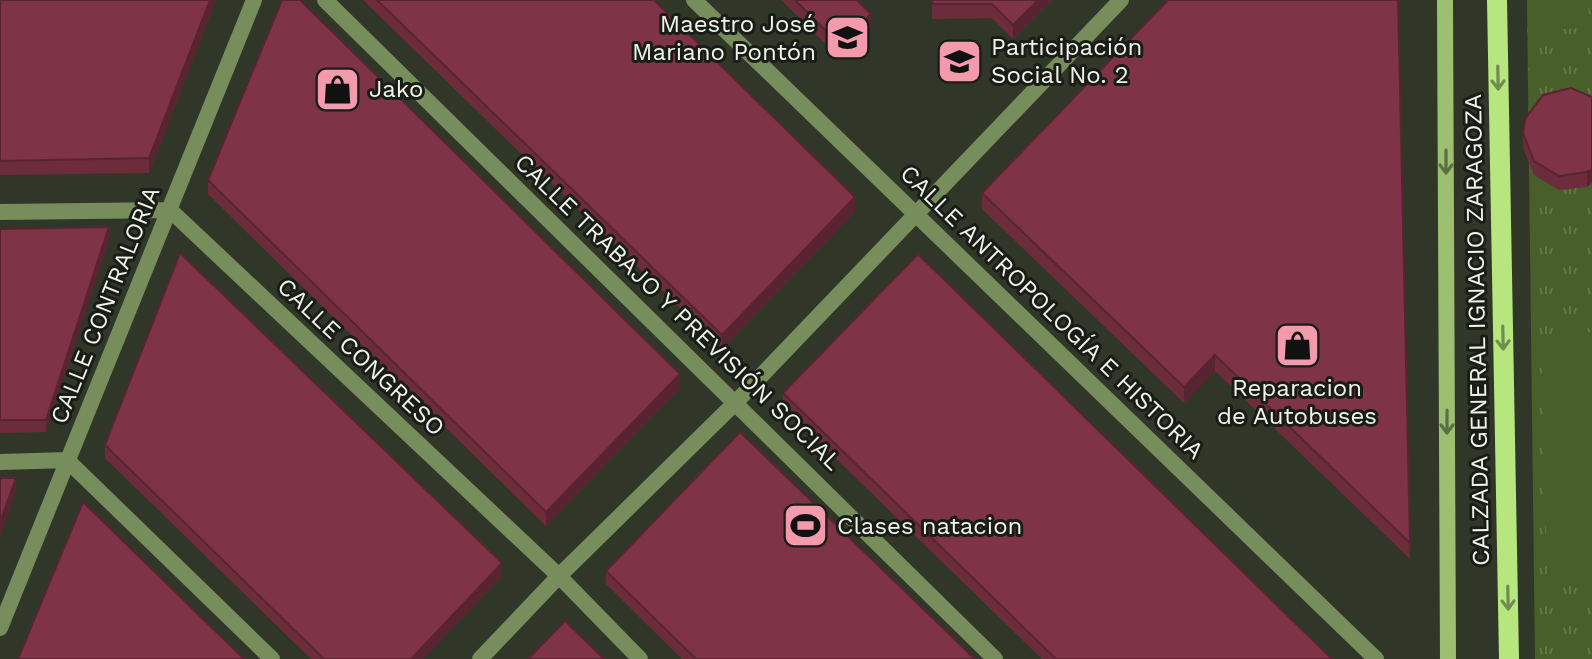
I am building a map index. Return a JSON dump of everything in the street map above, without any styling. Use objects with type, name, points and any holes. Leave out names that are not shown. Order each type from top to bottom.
[{"type":"main road","name":"CALZADA GENERAL IGNACIO ZARAGOZA","points":[[1445,0],[1448,659]]},
{"type":"main road","name":"CALZADA GENERAL IGNACIO ZARAGOZA","points":[[1497,0],[1509,659]]},
{"type":"street","name":"CALLE CONTRALORIA","points":[[0,628],[254,0]]},
{"type":"street","name":"CALLE TRABAJO Y PREVISIÓN SOCIAL","points":[[325,0],[995,659]]},
{"type":"street","name":"CALLE ANTROPOLOGÍA E HISTORIA","points":[[694,0],[1376,659]]},
{"type":"street","points":[[480,659],[559,576],[736,402],[1121,0]]},
{"type":"street","points":[[0,212],[170,210]]},
{"type":"street","name":"CALLE CONGRESO","points":[[170,210],[559,576],[640,659]]},
{"type":"street","points":[[0,462],[67,460],[272,659]]},
{"type":"green space","points":[[1527,0],[1592,0],[1592,659],[1535,659]]},
{"type":"green space","points":[[1527,0],[1588,0],[1589,28],[1528,30]]},
{"type":"green space","points":[[1592,332],[1592,575],[1547,578],[1541,337]]},
{"type":"building","points":[[0,0],[210,0],[149,158],[0,161]]},
{"type":"building","points":[[282,0],[300,0],[680,374],[546,512],[208,180]]},
{"type":"building","points":[[377,0],[654,0],[855,197],[722,335]]},
{"type":"building","points":[[795,0],[857,0],[871,14],[840,45]]},
{"type":"building","points":[[932,0],[1038,0],[1013,25],[992,4],[932,4]]},
{"type":"building","points":[[1168,0],[1398,0],[1410,543],[1215,355],[1184,387],[982,193]]},
{"type":"building","points":[[1571,88],[1592,97],[1592,169],[1559,176],[1534,161],[1523,133],[1525,119],[1543,95]]},
{"type":"building","points":[[109,227],[46,420],[0,420],[0,229]]},
{"type":"building","points":[[180,253],[502,563],[411,659],[324,659],[105,445]]},
{"type":"building","points":[[918,254],[1332,659],[1056,659],[783,393]]},
{"type":"building","points":[[740,432],[975,659],[696,659],[606,571]]},
{"type":"building","points":[[0,478],[16,478],[0,522]]},
{"type":"building","points":[[83,502],[244,659],[18,659]]},
{"type":"building","points":[[565,621],[604,659],[528,659]]},
{"type":"place","name":"Maestro José Mariano Pontón","points":[[847,38]]},
{"type":"place","name":"Participación Social No. 2","points":[[960,61]]},
{"type":"place","name":"Jako","points":[[338,89]]},
{"type":"place","name":"Reparacion de Autobuses","points":[[1297,346]]},
{"type":"place","name":"Clases natacion","points":[[806,526]]}]
